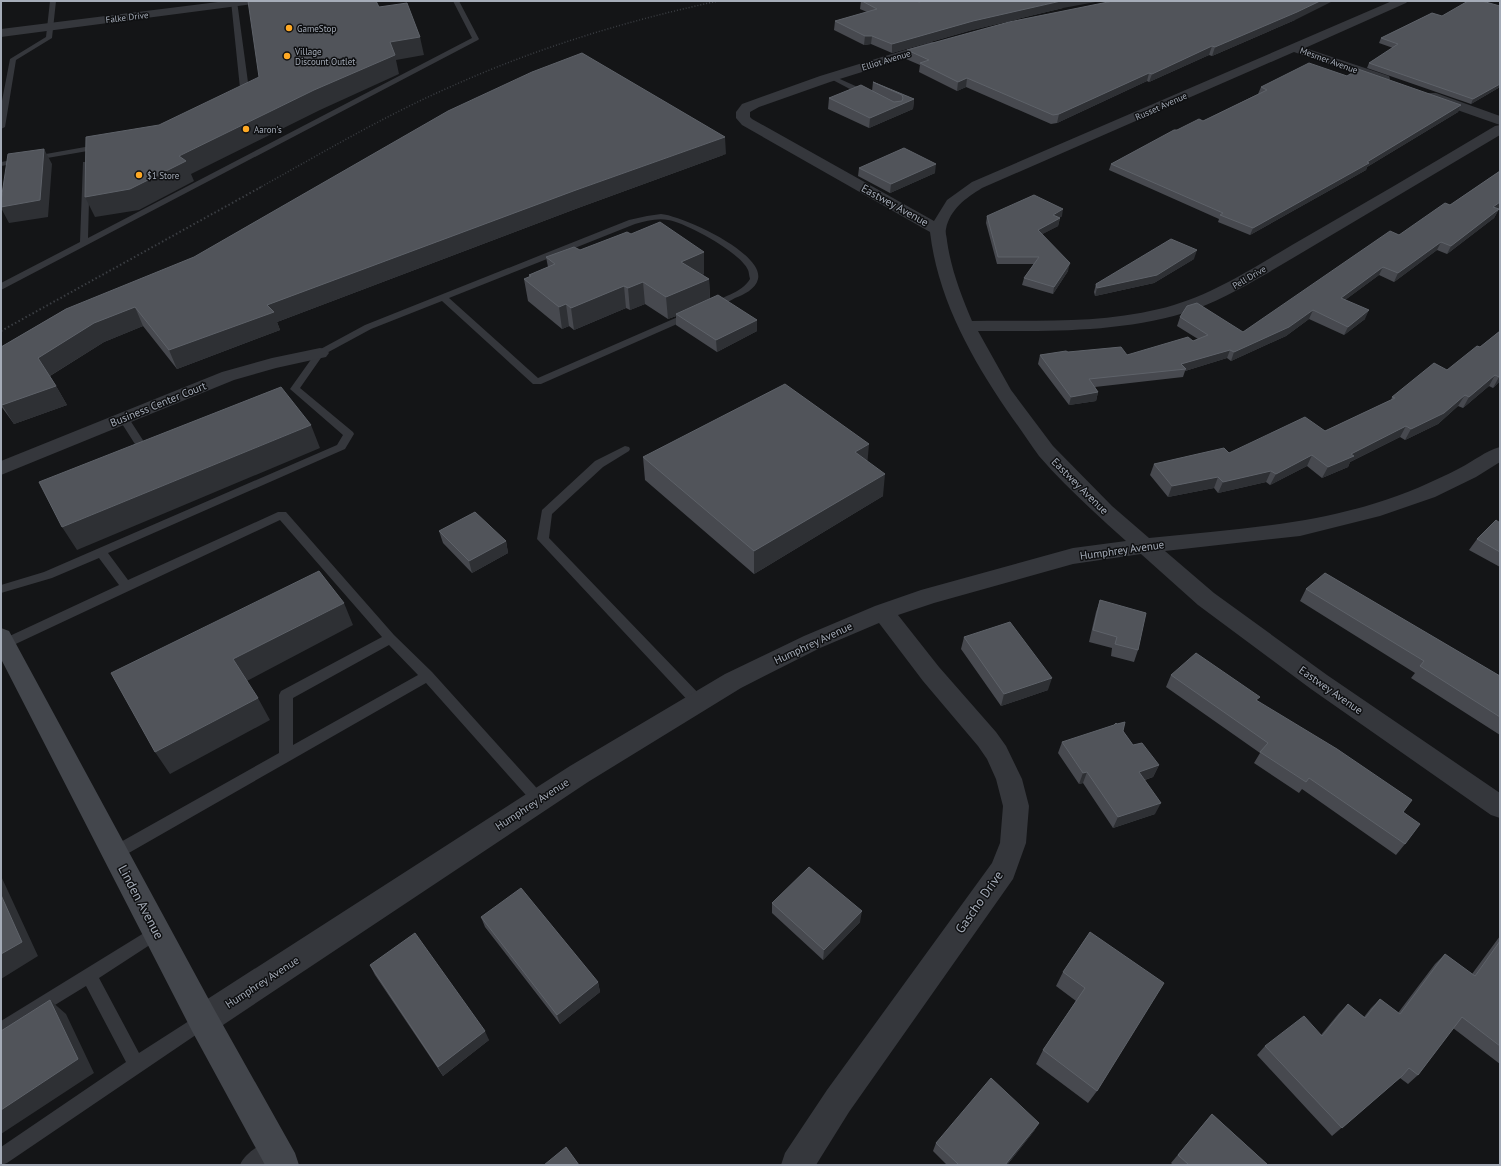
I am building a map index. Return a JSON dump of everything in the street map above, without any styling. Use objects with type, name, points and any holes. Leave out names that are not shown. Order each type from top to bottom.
[{"type":"main road","name":"Linden Avenue","points":[[3,641],[203,1020],[278,1156]]},
{"type":"street","name":"Falke Drive","points":[[1,33],[234,2],[252,1]]},
{"type":"street","name":"Russet Avenue","points":[[938,230],[943,215],[951,204],[962,194],[977,185],[1402,1]]},
{"type":"street","name":"Elliot Avenue","points":[[743,112],[747,107],[754,104],[831,77],[950,41]]},
{"type":"street","name":"Mesmer Avenue","points":[[1294,48],[1397,84]]},
{"type":"street","points":[[1419,92],[1500,121]]},
{"type":"street","name":"Eastwey Avenue","points":[[743,112],[743,118],[747,122],[938,230],[941,254],[949,283],[966,326],[1003,391],[1046,452],[1105,511],[1143,546],[1206,599],[1306,673],[1500,807]]},
{"type":"street","name":"Pell Drive","points":[[966,326],[1095,324],[1161,314],[1190,306],[1216,296],[1324,234],[1500,129]]},
{"type":"street","name":"Business Center Court","points":[[1,468],[228,376],[320,353]]},
{"type":"street","name":"Humphrey Avenue","points":[[203,1020],[538,799],[733,681],[812,642],[883,612],[929,596],[1073,556],[1143,546],[1300,529],[1380,509],[1428,492],[1470,472],[1500,453]]},
{"type":"street","name":"Gascho Drive","points":[[796,1165],[838,1101],[1002,870],[1013,843],[1016,806],[1009,779],[997,753],[931,674],[883,612]]},
{"type":"lane","points":[[1,127],[14,59],[49,38],[53,1]]},
{"type":"lane","points":[[1,286],[476,39],[456,1]]},
{"type":"lane","points":[[234,2],[246,97],[240,100]]},
{"type":"lane","points":[[831,77],[877,99]]},
{"type":"lane","points":[[1,164],[110,145]]},
{"type":"lane","points":[[84,243],[86,149]]},
{"type":"lane","points":[[1,589],[48,575],[341,447],[349,434],[292,391],[320,353],[368,327],[632,222],[658,216],[684,221],[740,255],[749,262],[754,270],[755,278],[750,286],[700,310],[537,382],[444,298]]},
{"type":"lane","points":[[124,419],[144,450]]},
{"type":"lane","points":[[625,449],[599,464],[546,513],[543,539],[698,702]]},
{"type":"lane","points":[[3,641],[282,515],[390,638],[427,676],[538,799]]},
{"type":"lane","points":[[101,552],[126,586]]},
{"type":"lane","points":[[286,756],[286,695],[390,638]]},
{"type":"lane","points":[[115,853],[427,676]]},
{"type":"lane","points":[[1,1030],[157,932]]},
{"type":"lane","points":[[89,976],[137,1066]]},
{"type":"lane","points":[[1,1157],[203,1020]]},
{"type":"lane","points":[[248,1165],[278,1156]]},
{"type":"path","points":[[1,331],[361,131],[449,87],[555,45],[668,12],[718,1]]},
{"type":"building","points":[[248,1],[376,1],[379,7],[407,3],[420,37],[390,42],[395,55],[314,90],[179,156],[186,161],[130,189],[85,197],[86,137],[159,125],[259,77]]},
{"type":"building","points":[[862,1],[1061,1],[973,21],[892,44],[872,36],[865,36],[835,21],[877,9]]},
{"type":"building","points":[[1113,1],[1320,1],[1215,47],[1212,46],[1152,74],[1149,73],[1059,114],[1053,115],[967,78],[958,82],[920,63],[929,60],[907,50],[1009,22]]},
{"type":"building","points":[[1468,1],[1482,1],[1500,6],[1500,84],[1473,99],[1369,63],[1398,44],[1381,38],[1432,13],[1442,16]]},
{"type":"building","points":[[582,53],[725,137],[576,190],[267,305],[274,312],[169,350],[135,307],[94,323],[38,358],[56,386],[2,405],[1,404],[1,347],[66,309],[194,257],[448,111],[532,72]]},
{"type":"building","points":[[1309,63],[1347,76],[1358,69],[1461,105],[1367,162],[1369,163],[1253,228],[1220,215],[1223,213],[1111,164],[1174,130],[1177,130],[1199,119],[1203,121],[1267,90],[1261,87]]},
{"type":"building","points":[[873,82],[914,99],[870,118],[829,98],[861,85],[894,102],[902,101],[902,95]]},
{"type":"building","points":[[904,148],[936,164],[891,184],[859,168]]},
{"type":"building","points":[[44,149],[40,200],[1,207],[8,154]]},
{"type":"building","points":[[1500,171],[1500,202],[1493,207],[1499,209],[1451,246],[1441,242],[1398,273],[1383,267],[1341,298],[1369,310],[1348,327],[1313,310],[1289,327],[1234,352],[1230,350],[1181,364],[1186,369],[1089,379],[1098,392],[1071,397],[1040,355],[1066,351],[1121,347],[1127,355],[1188,337],[1193,341],[1208,335],[1180,317],[1187,306],[1197,303],[1243,332],[1390,231],[1399,235],[1445,203],[1450,205]]},
{"type":"building","points":[[1034,195],[1063,209],[1053,215],[1060,218],[1038,230],[1070,263],[1054,287],[1024,278],[1039,257],[998,257],[987,216]]},
{"type":"building","points":[[660,222],[704,252],[681,262],[709,279],[666,297],[643,282],[628,288],[624,286],[571,308],[566,304],[559,307],[524,279],[531,276],[529,275],[555,264],[546,257],[574,247],[580,250],[627,232],[631,234]]},
{"type":"building","points":[[1171,239],[1197,250],[1157,275],[1097,288],[1096,284]]},
{"type":"building","points":[[718,295],[757,320],[716,340],[676,314]]},
{"type":"building","points":[[1500,331],[1499,377],[1495,375],[1469,397],[1465,395],[1444,413],[1411,429],[1406,426],[1351,454],[1354,456],[1328,467],[1312,455],[1276,474],[1271,471],[1223,482],[1218,477],[1172,486],[1154,464],[1224,448],[1229,453],[1305,417],[1325,431],[1395,398],[1392,397],[1434,363],[1447,370],[1477,346],[1480,347]]},
{"type":"building","points":[[785,384],[869,444],[855,452],[885,474],[754,551],[643,457]]},
{"type":"building","points":[[281,387],[311,425],[62,527],[39,482]]},
{"type":"building","points":[[475,512],[506,541],[469,561],[439,531]]},
{"type":"building","points":[[1496,520],[1500,523],[1500,552],[1477,539]]},
{"type":"building","points":[[319,571],[344,603],[233,659],[258,698],[155,752],[111,673]]},
{"type":"building","points":[[1325,573],[1500,676],[1500,717],[1420,666],[1424,661],[1306,589]]},
{"type":"building","points":[[1100,600],[1146,613],[1138,650],[1115,644],[1117,637],[1093,630]]},
{"type":"building","points":[[1010,622],[1052,678],[1004,694],[964,637]]},
{"type":"building","points":[[1196,653],[1260,697],[1256,700],[1337,749],[1412,800],[1403,812],[1420,824],[1405,844],[1309,778],[1306,782],[1260,752],[1268,743],[1171,675]]},
{"type":"building","points":[[1125,722],[1123,731],[1133,745],[1142,743],[1159,765],[1139,772],[1161,803],[1118,817],[1087,772],[1083,773],[1062,742],[1114,725],[1116,723]]},
{"type":"building","points":[[809,867],[862,911],[824,950],[772,903]]},
{"type":"building","points":[[521,888],[598,982],[557,1015],[481,917]]},
{"type":"building","points":[[1,895],[22,942],[1,954]]},
{"type":"building","points":[[1090,932],[1164,983],[1097,1091],[1043,1050],[1085,988],[1063,972]]},
{"type":"building","points":[[415,933],[485,1031],[438,1067],[370,965]]},
{"type":"building","points":[[1500,941],[1500,1046],[1462,1017],[1418,1075],[1409,1068],[1402,1076],[1342,1128],[1265,1046],[1304,1016],[1322,1036],[1348,1004],[1365,1018],[1380,999],[1400,1014],[1445,954],[1475,976]]},
{"type":"building","points":[[50,1000],[78,1059],[1,1110],[1,1031]]},
{"type":"building","points":[[991,1078],[1039,1123],[1005,1165],[959,1165],[936,1143]]},
{"type":"building","points":[[1212,1114],[1268,1165],[1189,1165],[1178,1155]]},
{"type":"building","points":[[566,1147],[579,1165],[544,1165]]},
{"type":"place","name":"GameStop","points":[[289,28]]},
{"type":"place","name":"Village Discount Outlet","points":[[287,56]]},
{"type":"place","name":"Aaron's","points":[[246,129]]},
{"type":"place","name":"$1 Store","points":[[139,175]]}]
